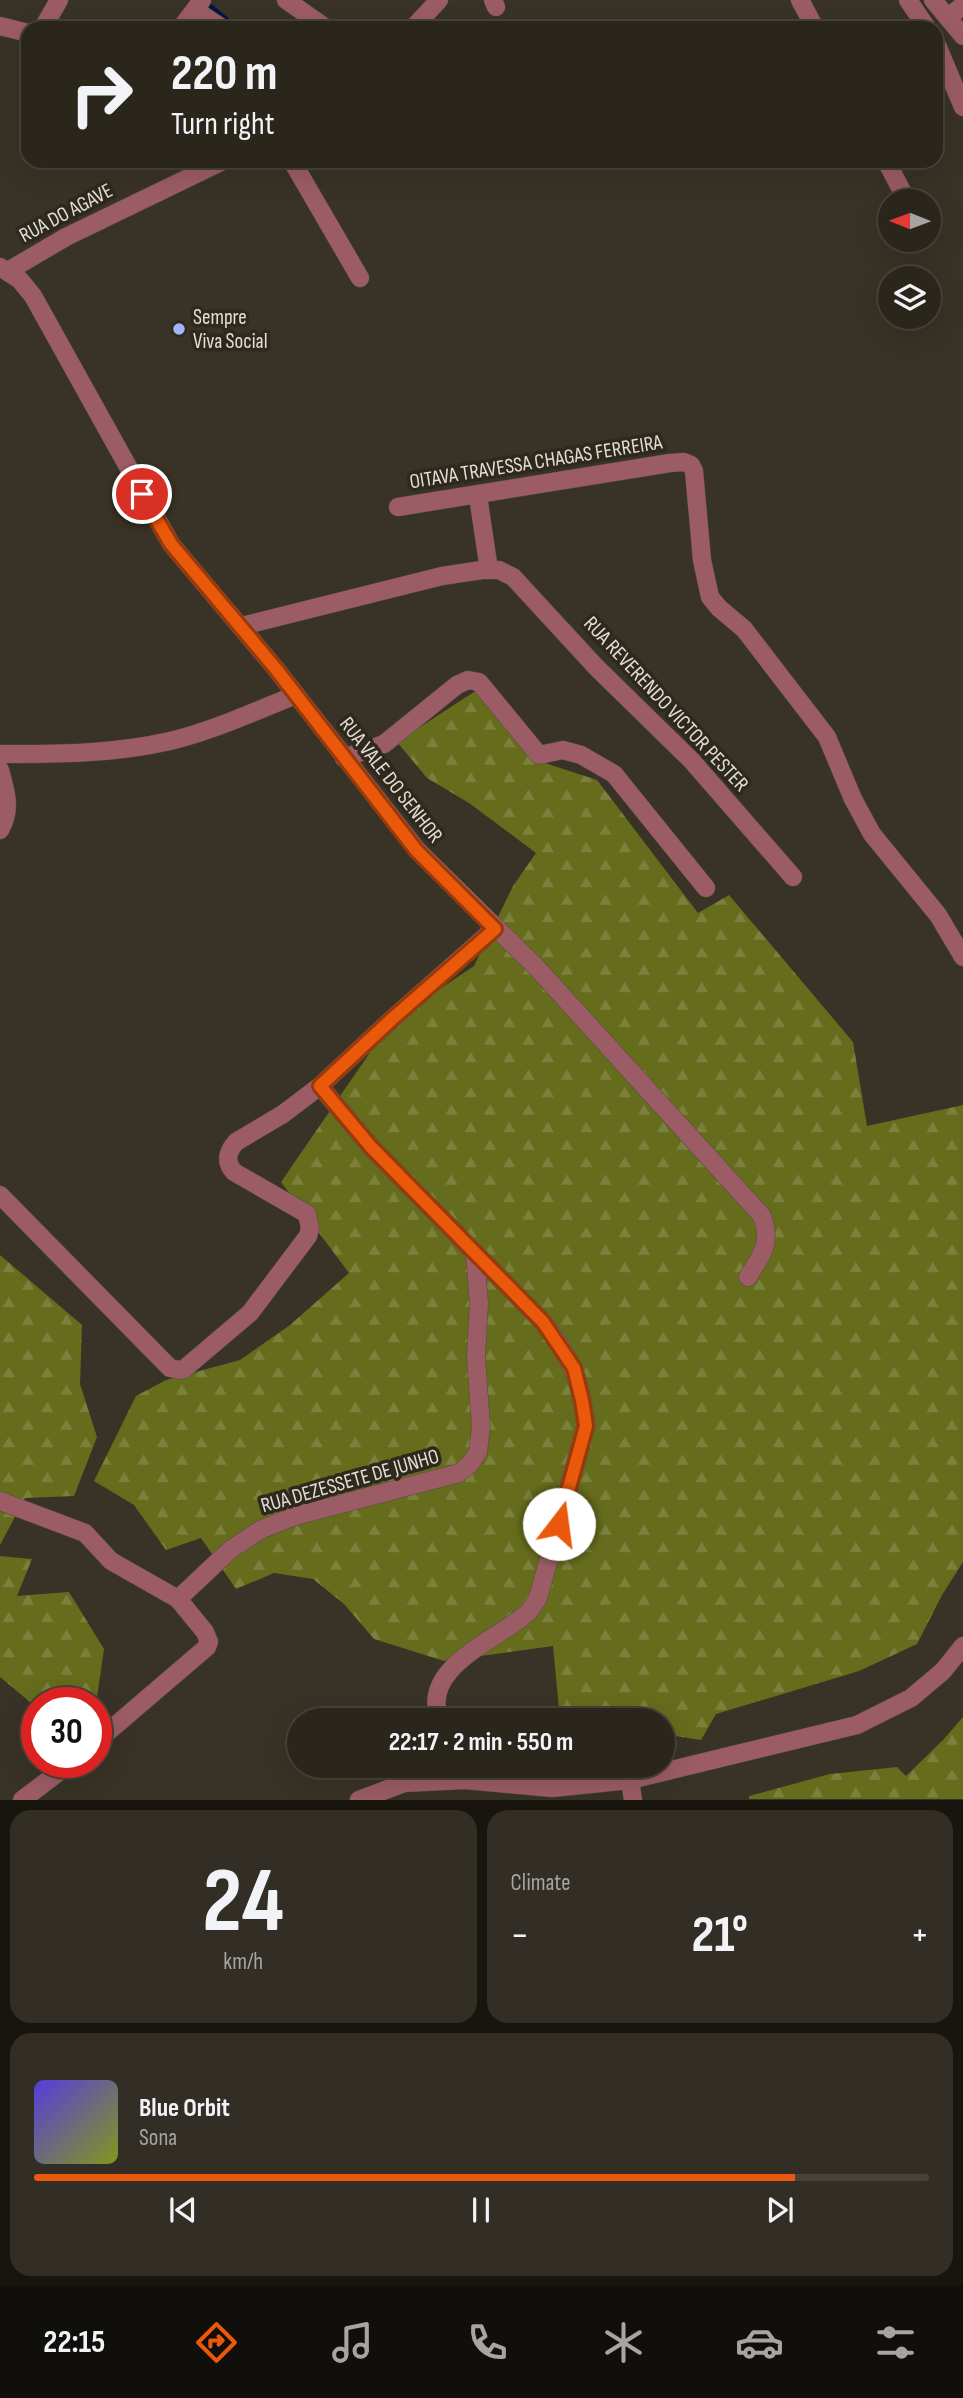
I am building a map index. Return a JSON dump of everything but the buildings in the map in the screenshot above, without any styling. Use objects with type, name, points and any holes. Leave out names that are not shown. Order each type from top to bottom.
[{"type":"street","points":[[47,21],[59,0]]},
{"type":"street","points":[[286,0],[317,21]]},
{"type":"street","points":[[420,21],[439,0]]},
{"type":"street","points":[[800,0],[811,21]]},
{"type":"street","points":[[908,0],[922,21]]},
{"type":"street","points":[[933,0],[963,36]]},
{"type":"street","points":[[186,21],[198,5],[215,21]]},
{"type":"street","points":[[948,18],[963,5]]},
{"type":"street","points":[[0,26],[21,31]]},
{"type":"street","points":[[943,60],[963,107]]},
{"type":"street","name":"RUA DO AGAVE","points":[[4,269],[209,168]]},
{"type":"street","points":[[296,168],[360,278]]},
{"type":"street","points":[[890,168],[900,189]]},
{"type":"street","name":"RUA VALE DO SENHOR","points":[[4,269],[33,296],[171,544],[242,626],[416,850],[538,969],[762,1216],[767,1230],[766,1246],[748,1277]]},
{"type":"street","name":"OITAVA TRAVESSA CHAGAS FERREIRA","points":[[398,507],[670,463],[684,462],[691,465],[698,491],[702,560],[710,597],[752,639],[827,737],[860,815],[883,848],[938,915],[963,957]]},
{"type":"street","points":[[242,626],[442,576],[494,570],[478,496]]},
{"type":"street","name":"RUA REVERENDO VICTOR PESTER","points":[[494,570],[513,576],[596,667],[692,761],[793,877]]},
{"type":"street","points":[[344,758],[384,744],[457,685],[468,680],[480,682],[539,755],[563,750],[581,755],[614,774],[706,888]]},
{"type":"street","points":[[0,754],[79,754],[153,744],[199,732],[296,695]]},
{"type":"street","points":[[0,770],[8,797],[7,817],[0,830]]},
{"type":"street","points":[[0,1195],[170,1368],[180,1370],[192,1363],[250,1313],[308,1236],[310,1228],[307,1214],[234,1172],[228,1166],[230,1149],[236,1142],[284,1114],[320,1086],[495,929]]},
{"type":"street","points":[[320,1086],[371,1147],[543,1322],[574,1368],[582,1400],[586,1426],[538,1598],[528,1613],[459,1661],[441,1681],[436,1695],[436,1708]]},
{"type":"street","name":"RUA DEZESSETE DE JUNHO","points":[[178,1599],[230,1550],[260,1530],[295,1516],[459,1473],[470,1464],[478,1452],[481,1426],[476,1357],[479,1303],[475,1255]]},
{"type":"street","points":[[0,1501],[85,1533],[111,1561],[178,1599],[205,1632],[208,1647],[112,1728]]},
{"type":"street","points":[[482,1778],[543,1793],[573,1786],[630,1780],[857,1725],[911,1698],[943,1671],[963,1646]]},
{"type":"street","points":[[22,1800],[51,1778]]},
{"type":"street","points":[[359,1800],[404,1783],[433,1778]]},
{"type":"street","points":[[630,1780],[633,1800]]},
{"type":"green space","points":[[477,690],[539,761],[597,780],[698,913],[729,895],[853,1042],[867,1126],[963,1105],[963,1562],[942,1595],[917,1644],[859,1671],[716,1714],[701,1740],[675,1736],[675,1708],[559,1708],[553,1646],[444,1661],[374,1639],[344,1604],[313,1579],[274,1573],[236,1589],[201,1538],[166,1550],[134,1505],[94,1481],[136,1396],[166,1380],[240,1360],[290,1325],[349,1273],[281,1182],[391,1022],[474,966],[513,886],[536,853],[469,803],[427,778],[397,742]]},
{"type":"green space","points":[[0,1255],[82,1325],[80,1384],[97,1437],[74,1496],[25,1498],[0,1545]]},
{"type":"green space","points":[[0,1556],[32,1559],[17,1596],[69,1592],[104,1649],[98,1687],[21,1687],[21,1695],[0,1677]]},
{"type":"green space","points":[[963,1717],[963,1799],[749,1799],[749,1796],[830,1774],[897,1767],[906,1776]]},
{"type":"waterway","points":[[211,7],[228,21]]},
{"type":"place","name":"Sempre Viva Social","points":[[179,329]]},
{"type":"route","points":[[142,494],[171,544],[245,630],[416,850],[495,929],[320,1086],[371,1147],[543,1322],[574,1368],[586,1426],[559,1524]]}]
